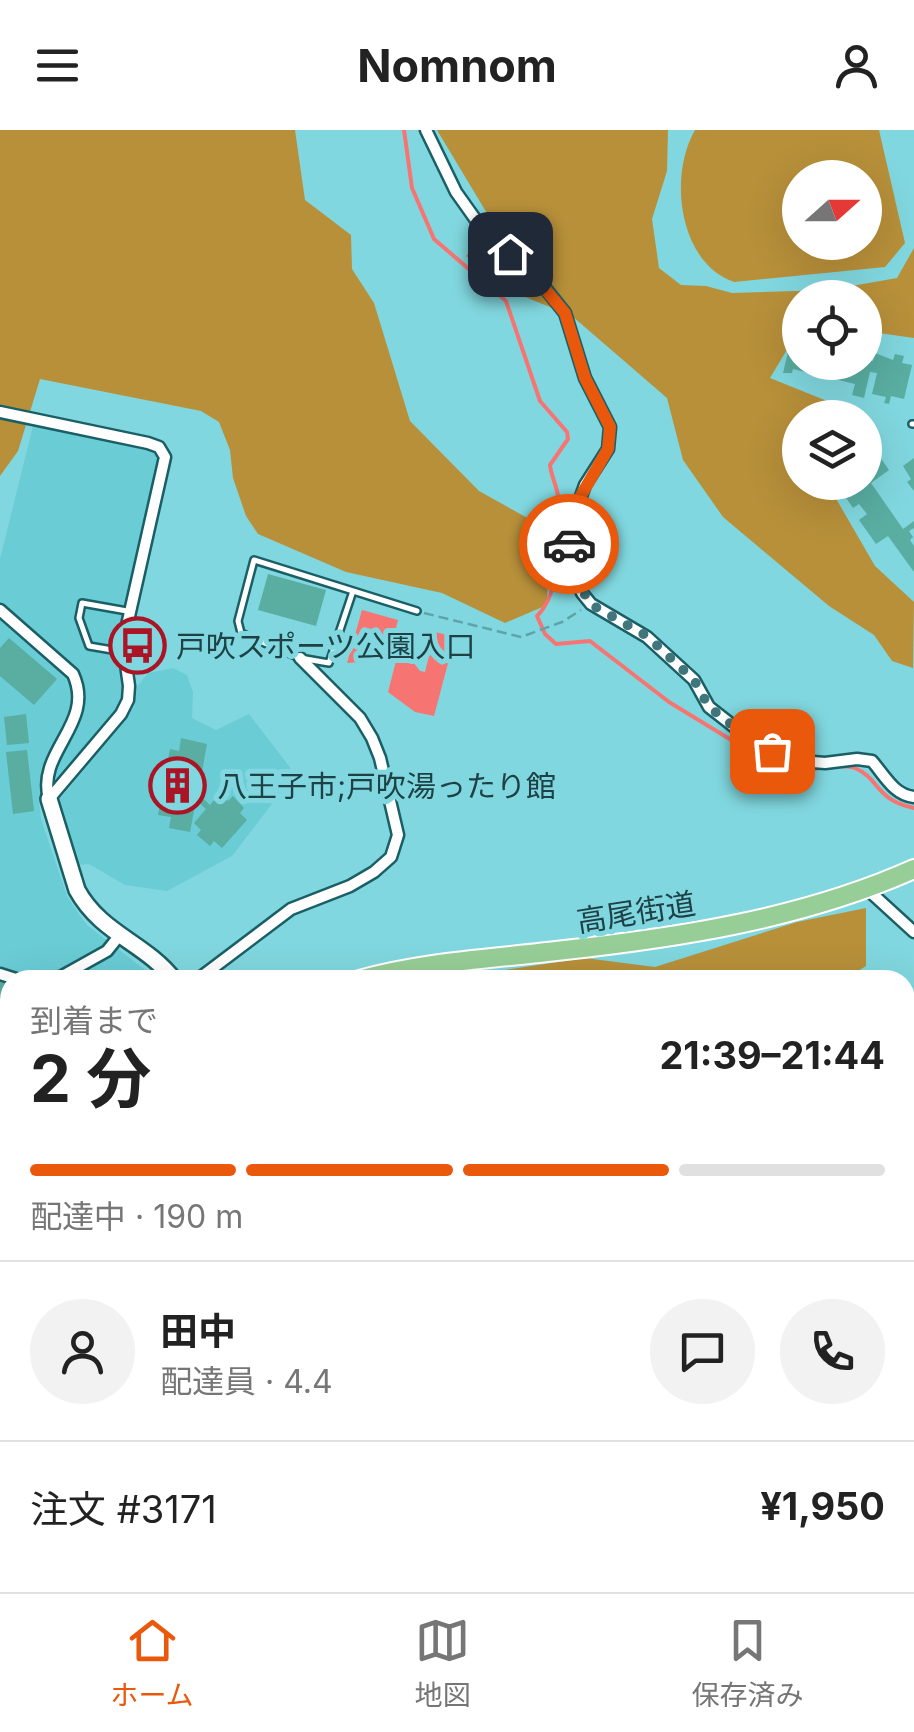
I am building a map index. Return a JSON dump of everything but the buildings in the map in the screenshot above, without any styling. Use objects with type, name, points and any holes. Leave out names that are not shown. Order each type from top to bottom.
[{"type":"main road","name":"高尾街道","points":[[401,970],[678,934],[826,903],[914,869]]},
{"type":"street","points":[[426,130],[456,192],[483,230],[536,278],[565,313],[585,378],[610,427],[608,449],[585,485],[570,528],[571,568],[590,604],[647,636],[694,680],[709,707],[772,751],[801,761],[872,761],[894,789],[914,797]]},
{"type":"street","points":[[0,412],[158,447],[165,458],[122,643],[128,700],[49,799]]},
{"type":"street","points":[[0,610],[74,674],[79,686],[78,712],[46,780],[77,890],[101,923],[164,970]]},
{"type":"street","points":[[210,970],[291,910],[350,886],[392,857],[398,835],[372,738],[360,718],[300,658]]},
{"type":"street","points":[[868,889],[914,932]]},
{"type":"street","points":[[73,970],[107,951],[119,936]]},
{"type":"lane","points":[[353,591],[329,662],[300,658],[241,633],[238,621],[254,560],[418,611]]},
{"type":"lane","points":[[124,652],[89,646],[79,618],[82,602],[130,612]]},
{"type":"path","points":[[418,611],[512,637],[535,634],[590,604]]},
{"type":"shaded area","points":[[0,130],[295,130],[305,200],[351,235],[352,269],[374,303],[410,421],[479,491],[549,530],[547,605],[505,623],[442,593],[346,572],[258,534],[246,516],[219,422],[201,411],[40,379],[18,451],[0,476]]},
{"type":"shaded area","points":[[437,130],[668,130],[667,171],[652,219],[659,268],[681,285],[732,293],[782,291],[782,358],[770,378],[825,400],[782,400],[782,500],[837,500],[875,566],[914,602],[913,668],[892,661],[874,635],[829,606],[723,517],[683,460],[667,398],[572,316],[513,292],[466,256],[494,225]]},
{"type":"shaded area","points":[[695,130],[879,130],[905,243],[885,267],[734,282],[715,272],[690,238],[681,194],[682,171]]},
{"type":"shaded area","points":[[914,248],[914,338],[882,333],[882,281],[897,278]]},
{"type":"shaded area","points":[[33,426],[138,445],[155,454],[159,462],[117,644],[124,688],[122,700],[39,801],[41,819],[67,896],[87,925],[145,970],[0,970],[0,559]]},
{"type":"shaded area","points":[[362,610],[398,620],[388,660],[347,663]]},
{"type":"shaded area","points":[[435,632],[455,637],[434,716],[415,712],[388,692],[397,657],[413,662],[425,672]]},
{"type":"shaded area","points":[[173,668],[187,675],[193,692],[192,718],[216,730],[249,714],[295,774],[232,856],[167,891],[125,885],[89,864],[79,865],[58,801],[124,722],[134,706],[137,687],[148,673]]},
{"type":"shaded area","points":[[866,908],[866,966],[860,970],[505,970],[585,958],[655,967],[797,922]]},
{"type":"waterway","points":[[404,130],[412,188],[434,239],[506,301],[540,401],[567,432],[568,439],[550,465],[558,497],[559,543],[551,592],[537,616],[545,634],[556,644],[590,641],[669,702],[782,771],[855,768],[892,800],[914,808]]},
{"type":"way so far","points":[[569,544],[571,568],[590,604],[647,636],[694,680],[709,707],[772,751]]},
{"type":"place","name":"戸吹スポーツ公園入口","points":[[137,646]]},
{"type":"place","name":"八王子市;戸吹湯ったり館","points":[[178,786]]},
{"type":"route","points":[[510,254],[565,313],[585,378],[610,427],[608,449],[575,506],[569,544]]}]
